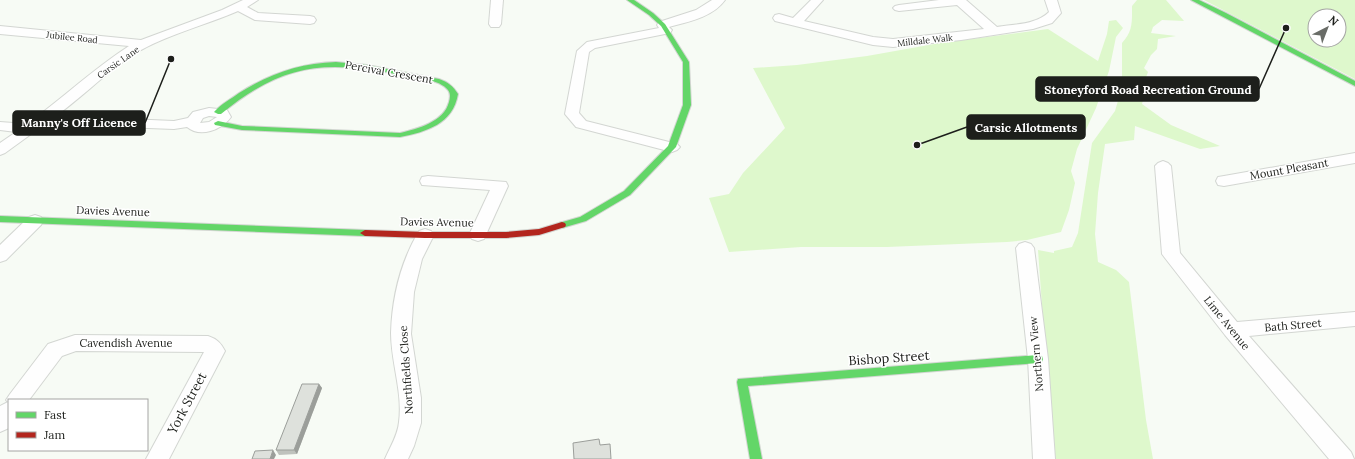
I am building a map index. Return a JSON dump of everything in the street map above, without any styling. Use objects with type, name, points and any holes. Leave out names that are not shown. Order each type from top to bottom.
[{"type":"street","name":"Carsic Lane","points":[[0,150],[42,120],[105,70],[144,44],[191,24],[240,7],[252,0]]},
{"type":"street","points":[[495,24],[497,0]]},
{"type":"street","name":"Davies Avenue","points":[[0,219],[425,235],[506,235],[538,232],[583,220],[627,193],[672,147],[688,105],[686,62],[665,27],[651,14],[630,0]]},
{"type":"street","points":[[672,147],[581,124],[572,114],[583,51],[591,45],[665,27],[699,13],[719,0]]},
{"type":"street","points":[[796,22],[816,0]]},
{"type":"street","name":"Milldale Walk","points":[[780,18],[873,42],[889,43],[961,36],[992,30],[1033,25],[1048,20],[1055,13],[1051,0]]},
{"type":"street","points":[[1194,0],[1224,14],[1355,84]]},
{"type":"street","points":[[899,8],[960,1],[992,30]]},
{"type":"street","points":[[240,7],[255,16],[310,20]]},
{"type":"street","name":"Jubilee Road","points":[[0,30],[144,44]]},
{"type":"street","name":"Percival Crescent","points":[[42,120],[174,125],[192,121],[193,126],[200,128],[209,127],[228,103],[269,79],[295,68],[321,64],[341,64],[439,81],[451,87],[454,95],[454,101],[442,119],[431,127],[414,133],[400,135],[242,128],[218,117]]},
{"type":"street","points":[[0,126],[30,128]]},
{"type":"street","name":"Mount Pleasant","points":[[1224,181],[1355,158]]},
{"type":"street","name":"Lime Avenue","points":[[1164,166],[1171,254],[1232,330],[1343,459]]},
{"type":"street","points":[[428,181],[500,186],[478,235]]},
{"type":"street","points":[[0,256],[35,221]]},
{"type":"street","name":"Northfields Close","points":[[396,459],[403,446],[410,423],[410,398],[401,334],[406,288],[414,259],[425,235]]},
{"type":"street","name":"Northern View","points":[[1025,248],[1038,359],[1044,459]]},
{"type":"street","name":"Bath Street","points":[[1232,330],[1355,319]]},
{"type":"street","name":"Cavendish Avenue","points":[[18,399],[55,350],[75,343],[208,344],[212,347]]},
{"type":"street","name":"York Street","points":[[157,459],[215,351],[212,347]]},
{"type":"street","name":"Bishop Street","points":[[756,459],[742,382],[1038,359]]},
{"type":"street","points":[[0,423],[8,412]]},
{"type":"green space","points":[[1137,0],[1166,0],[1184,21],[1162,20],[1153,27],[1151,33],[1176,36],[1158,39],[1157,49],[1151,55],[1144,68],[1148,72],[1145,80],[1147,85],[1142,104],[1171,125],[1220,146],[1200,149],[1135,126],[1134,140],[1105,144],[1098,193],[1095,234],[1098,262],[1116,270],[1129,282],[1146,420],[1153,459],[1053,459],[1038,250],[1054,253],[1054,251],[1072,247],[1078,233],[1092,143],[1115,111],[1122,87],[1122,43],[1126,39],[1130,30],[1132,22],[1132,6]]},
{"type":"green space","points":[[1204,0],[1355,0],[1355,79]]},
{"type":"green space","points":[[1116,20],[1123,28],[1116,37],[1109,71],[1096,108],[1077,149],[1071,171],[1075,183],[1069,210],[1061,232],[1027,240],[1007,242],[887,247],[801,247],[729,252],[709,198],[729,194],[743,173],[785,128],[753,68],[797,65],[867,56],[940,43],[1048,29],[1098,61],[1107,34],[1109,21]]},
{"type":"building","points":[[302,384],[319,384],[294,450],[276,450]]},
{"type":"building","points":[[599,439],[600,445],[610,444],[611,459],[574,459],[573,443]]},
{"type":"building","points":[[273,450],[270,459],[252,459],[255,451]]},
{"type":"traffic: fast","points":[[562,225],[583,219],[627,193],[672,147],[687,105],[686,62],[663,25],[651,14],[630,0]]},
{"type":"traffic: fast","points":[[1194,0],[1224,14],[1355,84]]},
{"type":"traffic: fast","points":[[218,112],[244,93],[275,77],[289,71],[320,65],[352,65],[437,80],[447,85],[454,94],[453,103],[449,111],[442,118],[435,123],[417,131],[400,135],[242,128],[218,123]]},
{"type":"traffic: fast","points":[[0,219],[365,233]]},
{"type":"traffic: fast","points":[[756,459],[742,382],[1038,359]]},
{"type":"traffic: jam","points":[[365,233],[506,235],[539,232],[562,225]]},
{"type":"place","name":"Stoneyford Road Recreation Ground","points":[[1286,28]]},
{"type":"place","name":"Manny's Off Licence","points":[[171,59]]},
{"type":"place","name":"Carsic Allotments","points":[[917,145]]}]
